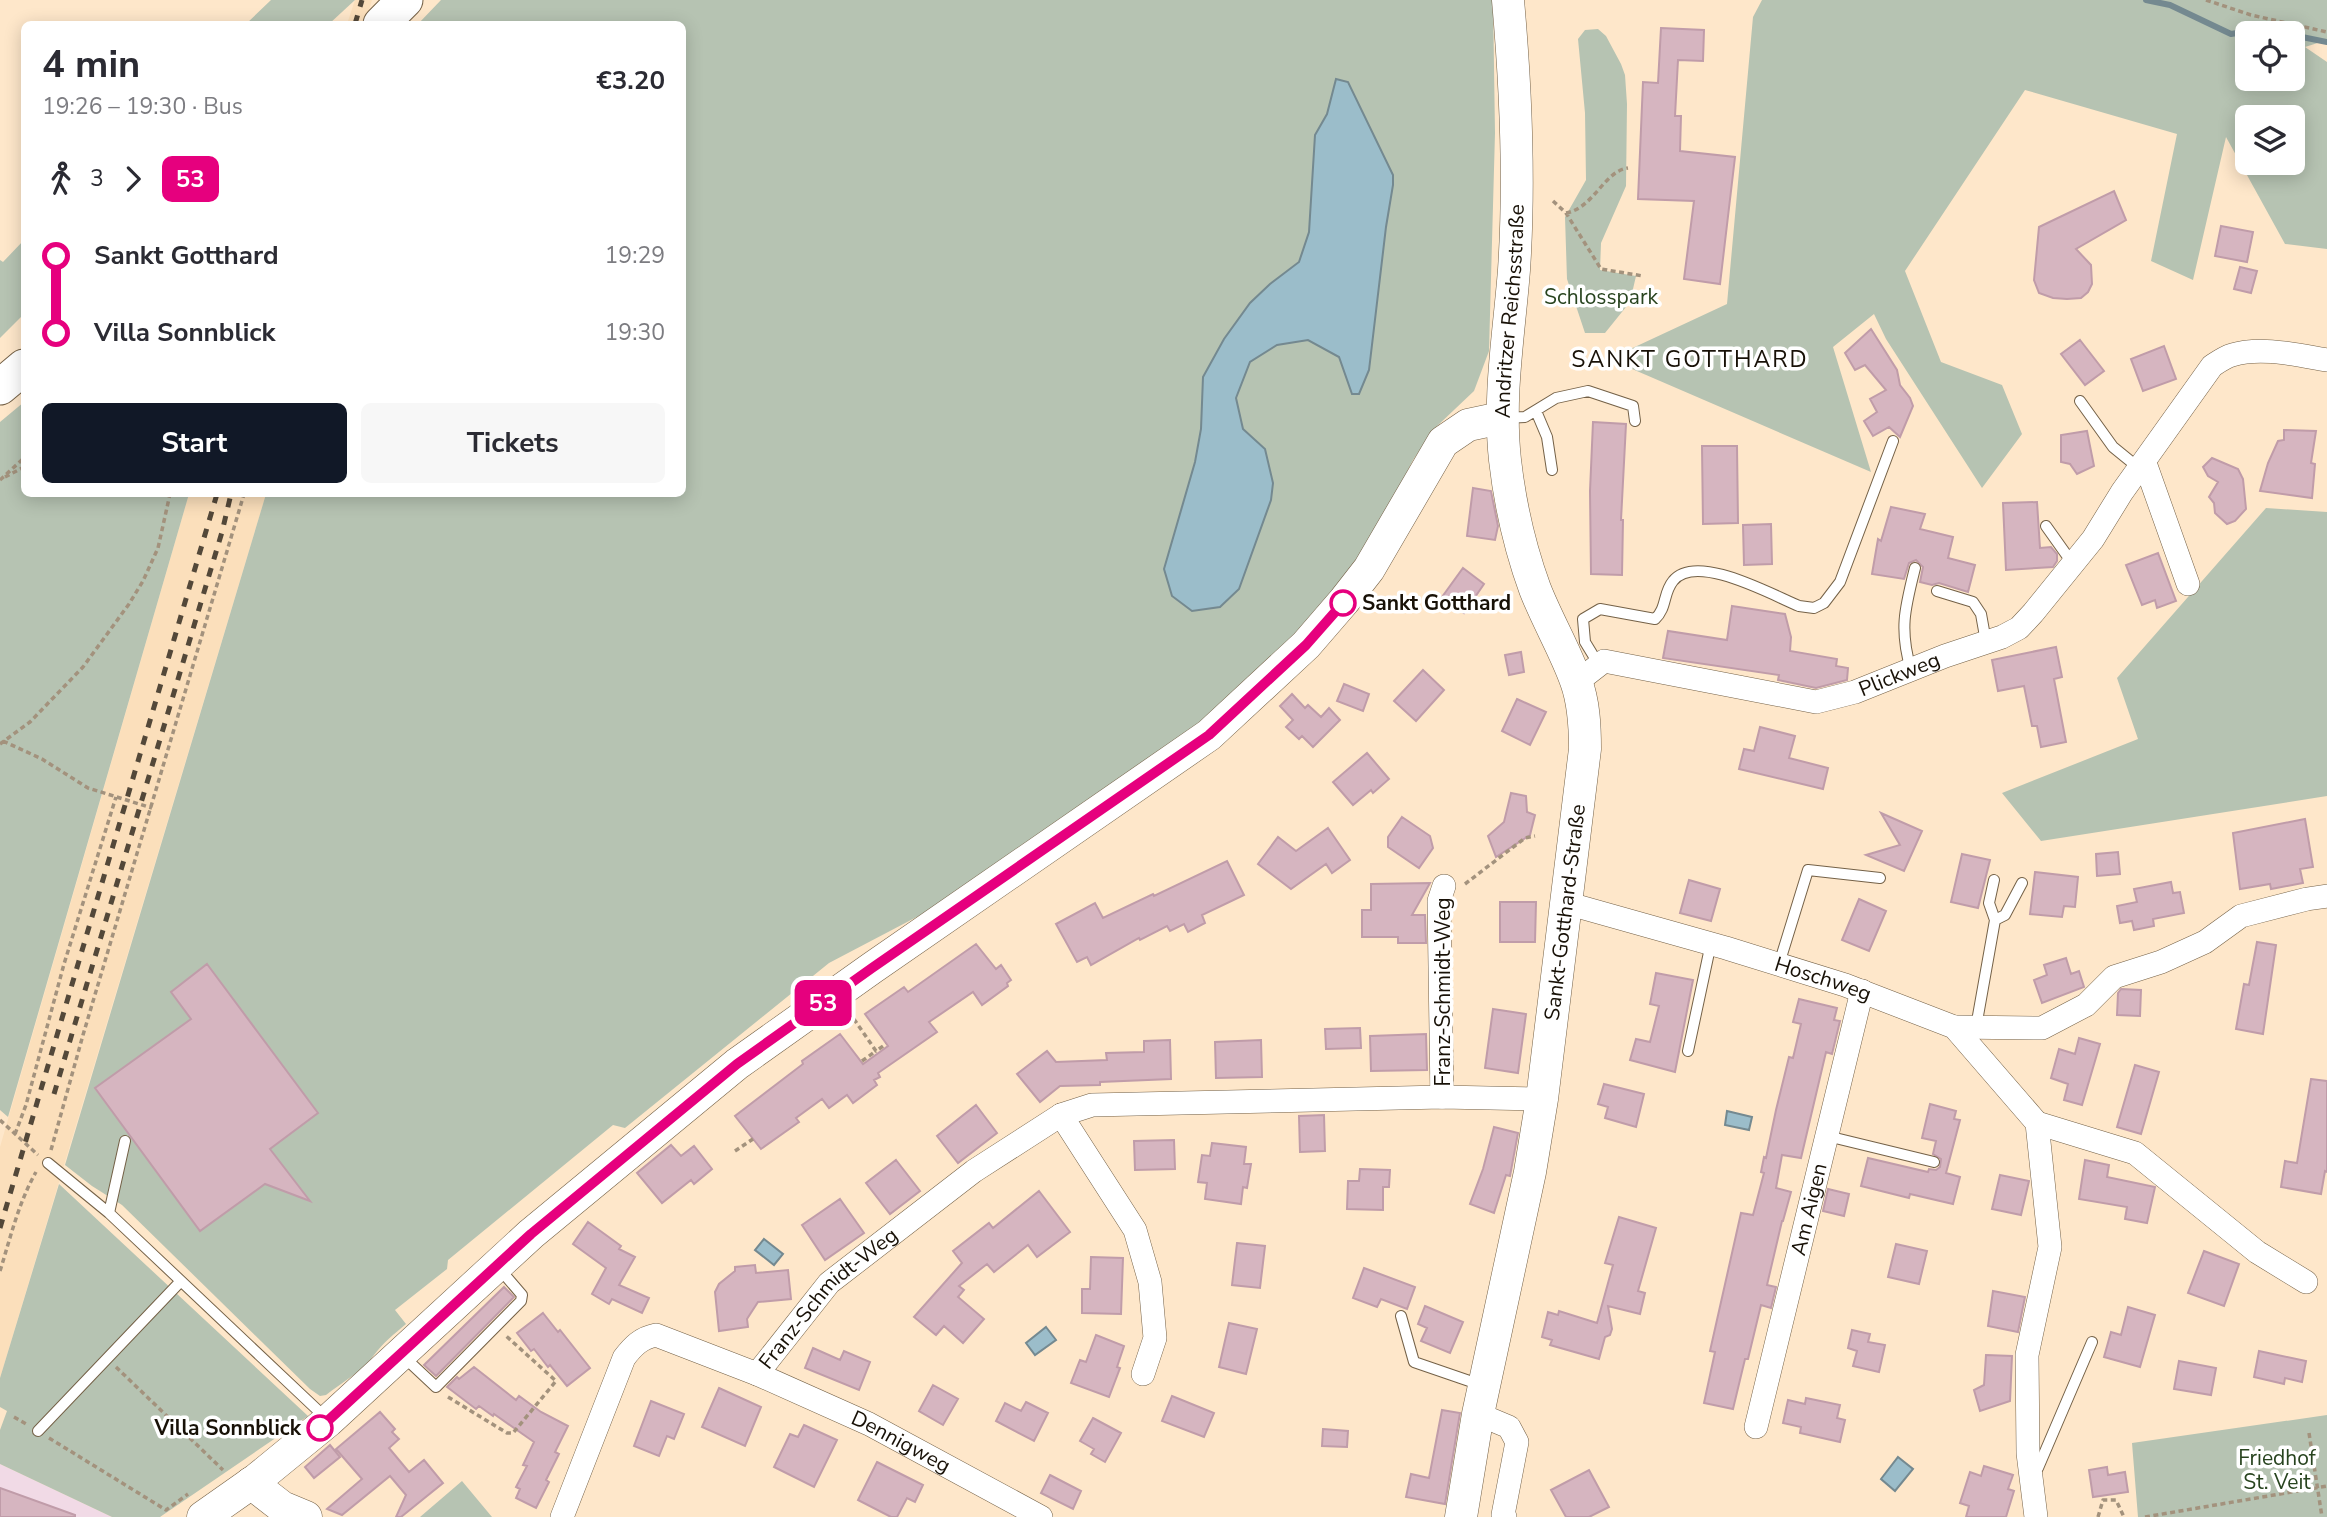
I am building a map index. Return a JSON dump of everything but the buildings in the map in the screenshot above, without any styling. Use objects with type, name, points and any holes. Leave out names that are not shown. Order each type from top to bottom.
[{"type":"main road","points":[[384,21],[405,0]]},
{"type":"main road","points":[[0,387],[21,370]]},
{"type":"street","name":"Andritzer Reichsstraße","points":[[199,1503],[251,1483],[328,1421],[531,1234],[737,1064],[1219,727],[1306,645],[1369,569],[1443,442],[1468,425],[1501,418],[1504,357],[1514,271],[1517,176],[1516,91],[1508,0]]},
{"type":"street","name":"Plickweg","points":[[1588,673],[1604,661],[1816,702],[1855,692],[2002,637],[2019,628],[2073,564],[2213,366],[2230,355],[2253,352],[2284,353],[2327,360]]},
{"type":"street","name":"Sankt-Gotthard-Straße","points":[[1461,1517],[1481,1400],[1530,1172],[1542,1099],[1585,749],[1588,673],[1536,592],[1517,529],[1505,463],[1501,418]]},
{"type":"street","points":[[2143,466],[2188,584]]},
{"type":"street","name":"Franz-Schmidt-Weg","points":[[1442,1097],[1439,901],[1444,886]]},
{"type":"street","points":[[1965,1027],[2042,1028],[2086,1005],[2114,977],[2161,962],[2205,942],[2241,916],[2327,896]]},
{"type":"street","name":"Hoschweg","points":[[1566,902],[1779,964],[1965,1027],[2037,1124]]},
{"type":"street","name":"Am Aigen","points":[[1756,1427],[1862,991]]},
{"type":"street","name":"Franz-Schmidt-Weg","points":[[562,1517],[624,1357],[634,1345],[646,1337],[656,1335],[757,1374],[829,1283],[974,1171],[1060,1115],[1092,1105],[1442,1097],[1542,1099]]},
{"type":"street","points":[[1060,1115],[1135,1230],[1150,1282],[1155,1338],[1143,1374]]},
{"type":"street","points":[[2036,1517],[2028,1453],[2026,1354],[2050,1247],[2037,1124],[2135,1153],[2257,1252],[2306,1282]]},
{"type":"street","name":"Dennigweg","points":[[757,1374],[869,1424],[1041,1517]]},
{"type":"street","points":[[1481,1400],[1509,1427],[1517,1442],[1503,1515],[1505,1517]]},
{"type":"street","points":[[251,1483],[282,1507],[306,1517]]},
{"type":"lane","points":[[1501,418],[1525,417],[1556,398],[1588,391],[1633,406],[1635,421]]},
{"type":"lane","points":[[2080,401],[2113,447],[2143,466]]},
{"type":"lane","points":[[1536,411],[1547,437],[1552,470]]},
{"type":"lane","name":"Sankt-Gotthard-Straße","points":[[1588,673],[1583,619],[1600,610],[1655,619],[1662,612],[1672,581],[1691,570],[1731,577],[1799,606],[1814,608],[1824,603],[1840,582],[1893,441]]},
{"type":"lane","points":[[2046,526],[2073,564]]},
{"type":"lane","points":[[1911,670],[1904,647],[1903,626],[1906,601],[1915,568]]},
{"type":"lane","points":[[1937,591],[1973,602],[1981,614],[1986,642]]},
{"type":"lane","points":[[1779,964],[1808,870],[1880,878]]},
{"type":"lane","points":[[1965,1027],[1995,920],[1989,903],[1994,880]]},
{"type":"lane","points":[[1995,920],[2005,915],[2022,883]]},
{"type":"lane","points":[[1688,1051],[1711,943]]},
{"type":"lane","points":[[1827,1136],[1934,1162]]},
{"type":"lane","points":[[108,1213],[125,1141]]},
{"type":"lane","points":[[48,1163],[108,1213],[328,1421]]},
{"type":"lane","points":[[402,1354],[436,1387],[521,1301],[522,1295],[497,1266]]},
{"type":"lane","points":[[38,1430],[181,1281]]},
{"type":"lane","points":[[1401,1316],[1414,1362],[1481,1400]]},
{"type":"lane","points":[[2030,1471],[2038,1468],[2092,1342]]},
{"type":"path","points":[[2206,0],[2251,15],[2326,30]]},
{"type":"path","points":[[1566,213],[1587,204],[1615,175],[1628,167]]},
{"type":"path","points":[[1553,201],[1566,213],[1601,269],[1643,276]]},
{"type":"path","points":[[21,461],[0,480],[21,469]]},
{"type":"path","points":[[1,743],[30,722],[83,667],[129,604],[158,548],[169,497]]},
{"type":"path","points":[[0,1271],[13,1221],[24,1193],[37,1169],[48,1163],[83,1035],[243,497]]},
{"type":"path","points":[[1,743],[42,759],[88,788],[152,808]]},
{"type":"path","points":[[15,1134],[26,1105],[64,964],[117,797]]},
{"type":"path","points":[[1444,886],[1463,886],[1525,838],[1535,836]]},
{"type":"path","points":[[836,993],[876,1051]]},
{"type":"path","points":[[862,1061],[886,1044]]},
{"type":"path","points":[[0,1120],[48,1163]]},
{"type":"path","points":[[735,1151],[752,1139]]},
{"type":"path","points":[[436,1387],[439,1392],[508,1433],[513,1433],[556,1381],[496,1326]]},
{"type":"path","points":[[107,1358],[224,1469],[214,1476]]},
{"type":"path","points":[[14,1417],[166,1510],[199,1503]]},
{"type":"path","points":[[2309,1433],[2322,1517]]},
{"type":"path","points":[[2145,1517],[2327,1486]]},
{"type":"path","points":[[2098,1517],[2103,1500],[2116,1500],[2124,1517]]},
{"type":"shaded area","points":[[355,0],[372,0],[366,21],[348,21]]},
{"type":"shaded area","points":[[188,497],[265,497],[0,1378],[0,1147]]},
{"type":"shaded area","points":[[0,1464],[112,1517],[0,1517]]},
{"type":"green space","points":[[271,0],[355,0],[332,21],[249,21]]},
{"type":"green space","points":[[441,0],[1493,0],[1495,133],[1489,351],[1474,391],[1435,428],[1413,460],[1386,513],[1332,601],[1197,730],[970,889],[829,963],[625,1128],[613,1125],[448,1260],[447,1269],[395,1310],[406,1324],[358,1372],[326,1395],[320,1396],[122,1205],[65,1165],[265,497],[686,497],[686,21],[421,21]]},
{"type":"green space","points":[[1762,0],[2327,0],[2327,40],[2305,47],[2327,62],[2327,249],[2285,244],[2247,175],[2305,175],[2305,105],[2235,105],[2235,153],[2226,137],[2193,280],[2151,261],[2177,134],[2025,90],[1905,271],[1941,362],[2002,385],[2022,434],[1982,488],[1886,339],[1874,314],[1833,347],[1871,472],[1609,359],[1727,304],[1753,17]]},
{"type":"green space","name":"Schlosspark","points":[[1598,29],[1606,36],[1621,64],[1625,75],[1627,104],[1626,186],[1601,243],[1600,270],[1636,276],[1630,302],[1605,333],[1585,333],[1567,279],[1565,217],[1586,180],[1585,113],[1578,39],[1585,30]]},
{"type":"green space","points":[[21,243],[21,317],[0,338],[0,260],[3,262]]},
{"type":"green space","points":[[21,404],[21,497],[188,497],[8,1117],[0,1110],[0,422]]},
{"type":"green space","points":[[2266,508],[2327,512],[2327,796],[2041,841],[2002,793],[2138,739],[2117,678]]},
{"type":"green space","points":[[59,1184],[308,1416],[160,1517],[112,1517],[0,1464],[0,1430],[7,1411],[0,1407],[0,1378]]},
{"type":"green space","name":"Friedhof St. Veit","points":[[2327,1415],[2327,1517],[2138,1517],[2132,1443]]},
{"type":"green space","points":[[462,1481],[492,1517],[420,1517]]},
{"type":"water","points":[[1336,79],[1348,82],[1393,175],[1369,370],[1359,394],[1352,394],[1339,357],[1308,340],[1277,345],[1250,362],[1236,398],[1243,429],[1265,449],[1273,483],[1271,500],[1239,589],[1220,607],[1192,611],[1172,596],[1164,569],[1195,462],[1201,429],[1203,377],[1224,339],[1250,303],[1299,262],[1309,232],[1315,135],[1327,114]]},
{"type":"water","points":[[1727,1111],[1752,1117],[1749,1130],[1725,1125]]},
{"type":"water","points":[[764,1239],[783,1254],[774,1265],[755,1250]]},
{"type":"water","points":[[1046,1327],[1056,1340],[1035,1355],[1026,1343]]},
{"type":"water","points":[[1898,1457],[1913,1469],[1895,1491],[1881,1479]]},
{"type":"waterway","points":[[2146,0],[2170,5],[2231,34],[2235,33]]},
{"type":"waterway","points":[[2305,38],[2327,42]]},
{"type":"railway","points":[[356,21],[362,0]]},
{"type":"railway","points":[[0,1228],[216,497]]},
{"type":"railway","points":[[54,1094],[230,497]]},
{"type":"bus line","name":"53","points":[[320,1428],[531,1234],[737,1064],[1209,735],[1306,645],[1343,603]]},
{"type":"place","name":"Sankt Gotthard","points":[[1343,603]]},
{"type":"place","name":"Villa Sonnblick","points":[[320,1428]]},
{"type":"district","name":"SANKT GOTTHARD","points":[[1690,359]]}]
